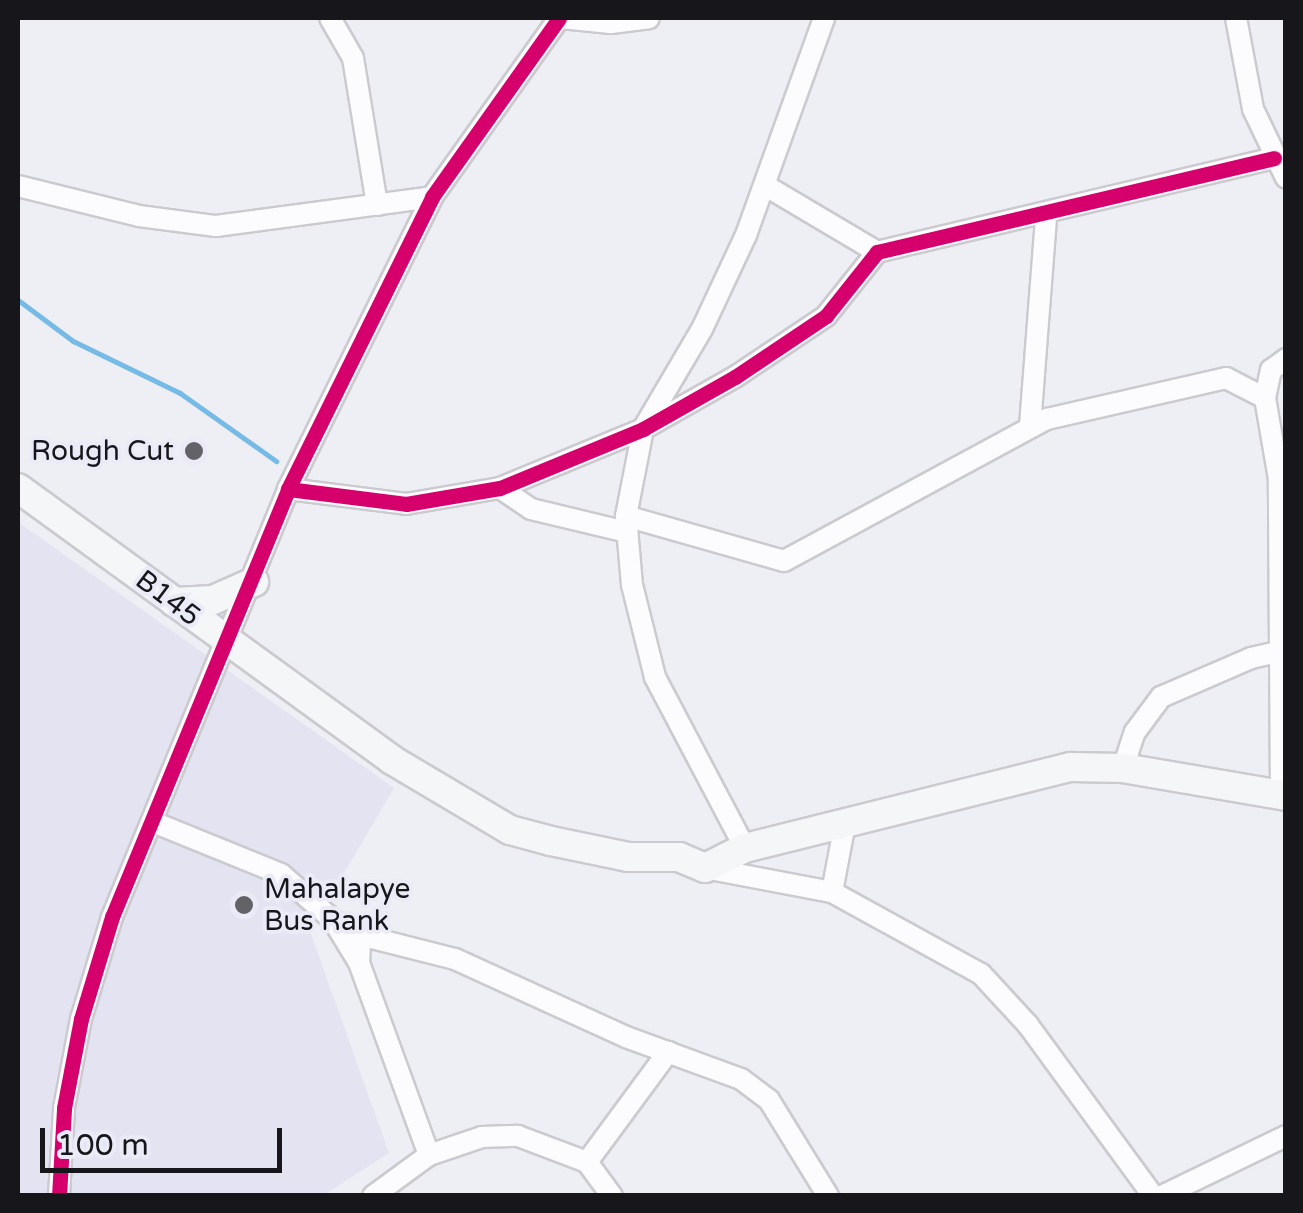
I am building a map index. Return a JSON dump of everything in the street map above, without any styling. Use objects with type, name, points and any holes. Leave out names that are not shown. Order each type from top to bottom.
[{"type":"main road","name":"B145","points":[[18,488],[229,644],[417,775],[510,830],[628,856],[679,858],[704,868]]},
{"type":"main road","points":[[174,602],[212,600],[254,582]]},
{"type":"main road","points":[[704,868],[745,848],[1050,769],[1123,768],[1283,796]]},
{"type":"street","points":[[330,18],[353,58],[378,205]]},
{"type":"street","points":[[58,1196],[64,1108],[81,1018],[112,917],[229,644],[288,489],[432,197],[560,18],[612,23],[649,18]]},
{"type":"street","points":[[745,848],[656,677],[632,585],[626,524],[643,429],[702,329],[766,186],[824,18]]},
{"type":"street","points":[[1236,18],[1247,88],[1274,158],[1286,178]]},
{"type":"street","points":[[288,489],[406,504],[500,488],[643,429],[826,316],[876,252],[1046,217],[1274,158]]},
{"type":"street","points":[[18,186],[138,216],[216,226],[432,197]]},
{"type":"street","points":[[766,186],[876,252]]},
{"type":"street","points":[[1030,426],[1046,217]]},
{"type":"street","points":[[1283,796],[1279,480],[1265,398],[1271,370],[1286,359]]},
{"type":"street","points":[[500,488],[531,510],[626,524],[784,562],[1030,426],[1226,378],[1265,398]]},
{"type":"street","points":[[1123,768],[1135,732],[1161,697],[1281,651]]},
{"type":"street","points":[[153,822],[282,874],[333,920],[359,963],[428,1155]]},
{"type":"street","points":[[832,892],[845,823]]},
{"type":"street","points":[[704,868],[832,892],[996,987],[1152,1196]]},
{"type":"street","points":[[359,963],[360,941],[368,937],[407,945],[757,1090],[828,1196]]},
{"type":"street","points":[[587,1162],[668,1052]]},
{"type":"street","points":[[372,1196],[428,1155],[482,1137],[518,1136],[587,1162],[612,1196]]},
{"type":"street","points":[[1162,1196],[1286,1136]]},
{"type":"shaded area","points":[[18,522],[394,788],[310,931],[389,1153],[324,1195],[18,1195]]},
{"type":"waterway","points":[[18,300],[73,341],[180,393],[276,461]]},
{"type":"cycle path","points":[[59,1196],[64,1108],[81,1019],[112,917],[288,489],[432,197],[559,18]]},
{"type":"cycle path","points":[[288,489],[406,504],[500,488],[643,429],[735,377],[826,316],[877,252],[1274,158]]},
{"type":"place","name":"Rough Cut","points":[[194,451]]},
{"type":"place","name":"Mahalapye Bus Rank","points":[[244,905]]}]
